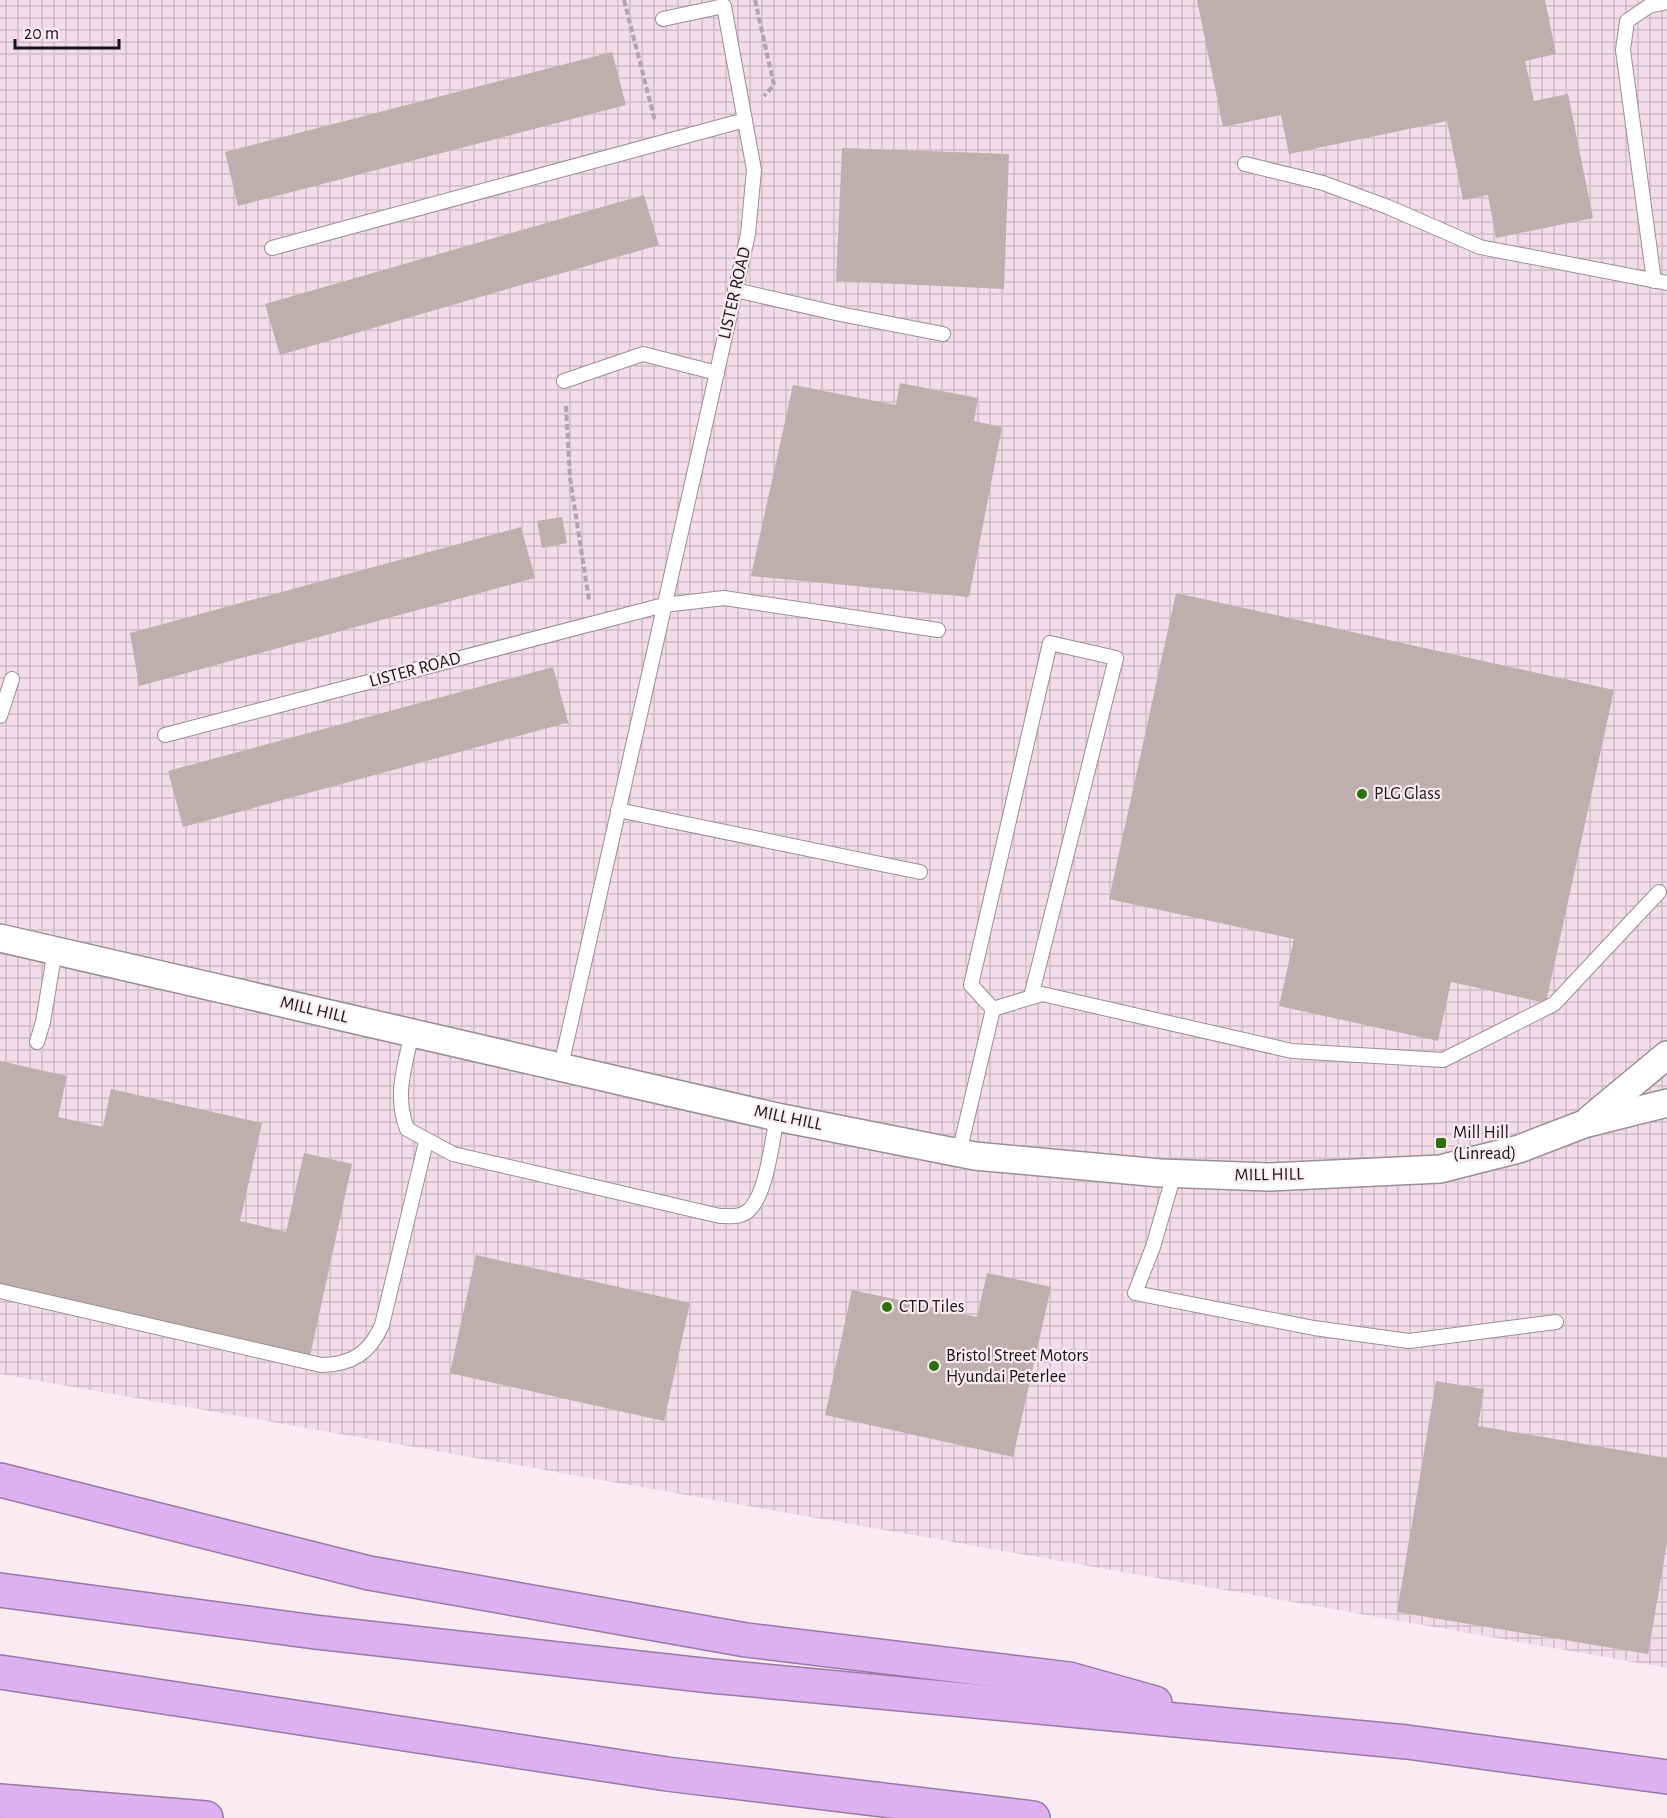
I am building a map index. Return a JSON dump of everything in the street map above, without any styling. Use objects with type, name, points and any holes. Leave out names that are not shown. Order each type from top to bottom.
[{"type":"highway","points":[[0,1480],[369,1573],[746,1640],[1069,1679],[1247,1727]]},
{"type":"highway","points":[[0,1590],[315,1632],[548,1658],[1407,1742],[1667,1777]]},
{"type":"highway","points":[[0,1672],[667,1774],[1033,1818]]},
{"type":"highway","points":[[0,1801],[206,1818]]},
{"type":"street","name":"MILL HILL","points":[[0,938],[777,1117],[959,1153],[1174,1174],[1269,1177],[1440,1169],[1519,1149],[1584,1124],[1667,1103]]},
{"type":"street","name":"MILL HILL","points":[[1584,1124],[1667,1054]]},
{"type":"lane","points":[[1245,164],[1323,183],[1388,207],[1480,247],[1660,282],[1623,50],[1626,21],[1649,6],[1667,2]]},
{"type":"lane","name":"LISTER ROAD","points":[[561,1066],[748,234],[754,170],[724,6],[663,19]]},
{"type":"lane","points":[[272,248],[744,120]]},
{"type":"lane","points":[[735,290],[943,334]]},
{"type":"lane","points":[[564,381],[643,354],[717,373]]},
{"type":"lane","points":[[664,605],[724,598],[938,630]]},
{"type":"lane","name":"LISTER ROAD","points":[[165,735],[664,605]]},
{"type":"lane","points":[[993,1009],[971,986],[1050,643],[1116,658],[1030,997]]},
{"type":"lane","points":[[0,717],[12,679]]},
{"type":"lane","points":[[618,810],[920,872]]},
{"type":"lane","points":[[993,1009],[1042,994],[1292,1051],[1443,1060],[1554,1004],[1659,892]]},
{"type":"lane","points":[[37,1042],[43,1022],[55,950]]},
{"type":"lane","points":[[959,1153],[993,1009]]},
{"type":"lane","points":[[412,1032],[399,1103],[406,1129],[426,1142],[453,1154],[720,1216],[738,1216],[751,1209],[760,1190],[777,1117]]},
{"type":"lane","points":[[0,1291],[321,1365],[337,1365],[352,1361],[376,1338],[382,1325],[426,1142]]},
{"type":"lane","points":[[1174,1174],[1153,1247],[1135,1293],[1314,1328],[1409,1341],[1556,1322]]},
{"type":"path","points":[[624,0],[660,143]]},
{"type":"path","points":[[744,120],[774,85],[755,0]]},
{"type":"path","points":[[564,381],[570,478],[593,624]]},
{"type":"shaded area","points":[[0,0],[1667,0],[1667,1668],[0,1374]]},
{"type":"building","points":[[1197,0],[1545,0],[1556,54],[1525,61],[1534,101],[1568,94],[1593,218],[1496,238],[1488,195],[1463,200],[1447,121],[1289,154],[1281,115],[1223,127]]},
{"type":"building","points":[[612,52],[626,105],[238,206],[225,152]]},
{"type":"building","points":[[842,148],[1009,154],[1004,289],[836,281]]},
{"type":"building","points":[[644,195],[659,245],[280,355],[265,304]]},
{"type":"building","points":[[900,383],[978,398],[974,421],[1002,427],[969,597],[751,576],[793,385],[896,405]]},
{"type":"building","points":[[562,517],[567,543],[542,548],[537,521]]},
{"type":"building","points":[[521,527],[535,578],[139,686],[130,633]]},
{"type":"building","name":"PLG Glass","points":[[1176,593],[1614,690],[1546,1003],[1451,982],[1438,1041],[1279,1006],[1294,939],[1109,899]]},
{"type":"building","points":[[553,667],[569,725],[566,723],[183,827],[168,771]]},
{"type":"building","points":[[0,1061],[67,1076],[58,1117],[103,1127],[111,1089],[262,1123],[240,1221],[286,1232],[304,1153],[352,1164],[310,1356],[0,1287]]},
{"type":"building","points":[[476,1255],[690,1303],[664,1421],[450,1373]]},
{"type":"building","name":"Bristol Street Motors Hyundai Peterlee","points":[[987,1273],[1051,1287],[1013,1457],[825,1415],[852,1290],[977,1317]]},
{"type":"building","points":[[1436,1381],[1484,1389],[1478,1426],[1667,1458],[1667,1543],[1648,1654],[1397,1612]]},
{"type":"place","name":"PLG Glass","points":[[1362,794]]},
{"type":"place","name":"Mill Hill (Linread)","points":[[1441,1143]]},
{"type":"place","name":"CTD Tiles","points":[[887,1307]]},
{"type":"place","name":"Bristol Street Motors Hyundai Peterlee","points":[[934,1366]]}]
